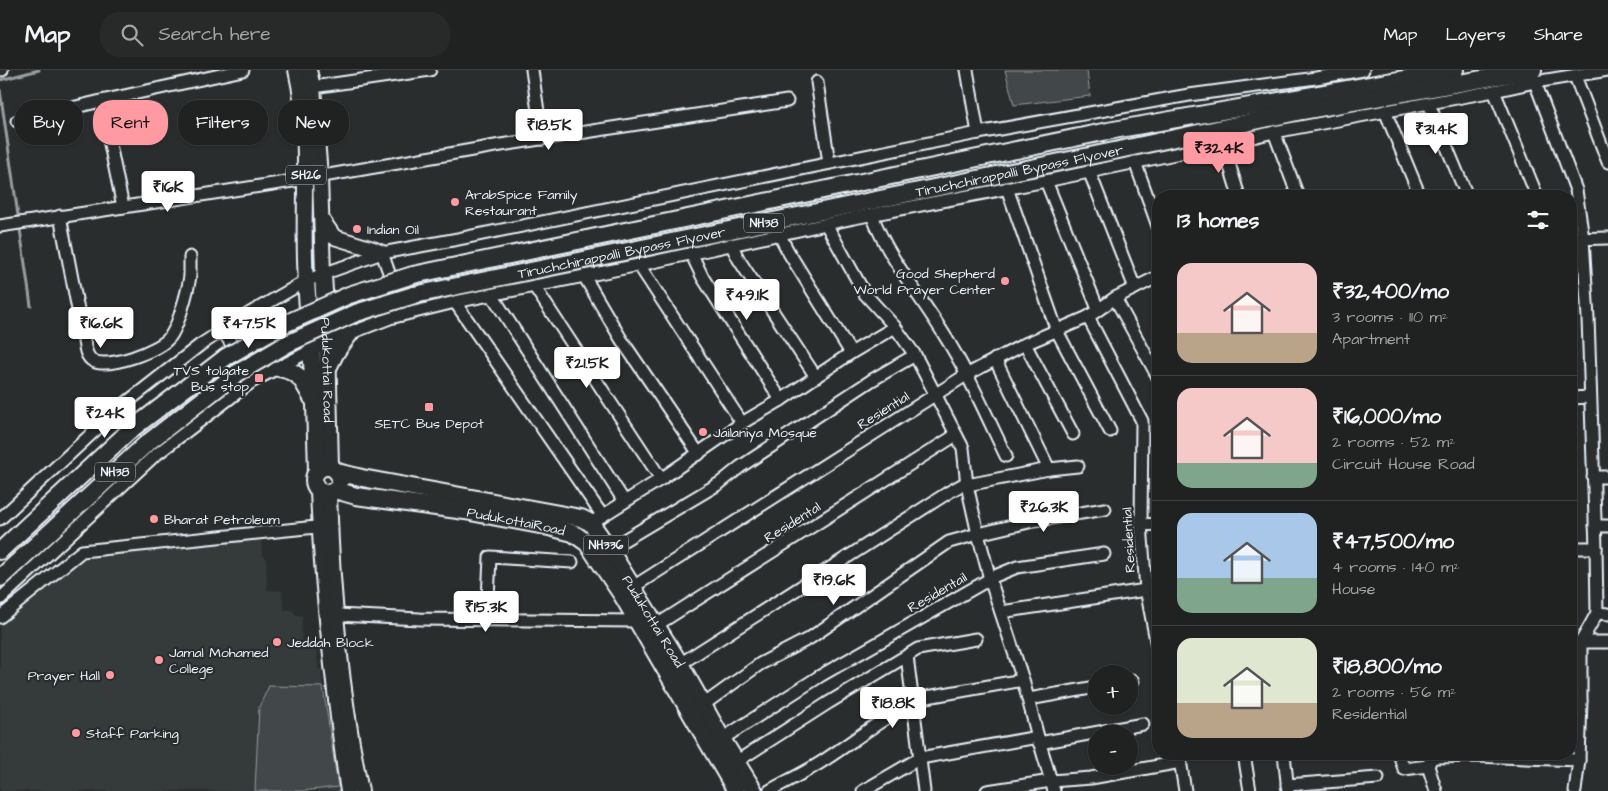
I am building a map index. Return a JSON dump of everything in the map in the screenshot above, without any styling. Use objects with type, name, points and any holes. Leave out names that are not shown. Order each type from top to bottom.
[{"type":"highway","name":"Tiruchchirappalli Bypass Flyover","points":[[0,551],[128,432],[226,357],[280,326],[349,295],[413,275],[1108,130],[1455,70]]},
{"type":"highway","name":"Tiruchchirappalli Bypass Flyover","points":[[0,578],[146,444],[236,374],[287,344],[356,313],[414,294],[1302,111],[1534,76]]},
{"type":"highway","name":"Pudukottai Road","points":[[322,434],[328,370],[323,274]]},
{"type":"highway","name":"Pudukottai Road","points":[[306,282],[315,404],[328,470],[339,484],[327,491],[315,485],[314,479],[328,470]]},
{"type":"highway","points":[[328,370],[336,352],[351,332]]},
{"type":"highway","points":[[278,368],[291,370],[300,377],[315,404]]},
{"type":"highway","name":"NH336","points":[[328,470],[362,478],[581,518],[596,519]]},
{"type":"highway","name":"PudukottaiRoad","points":[[327,491],[465,511],[545,526],[573,533],[587,543],[645,627],[709,747],[736,791]]},
{"type":"highway","name":"Pudukottai Road","points":[[596,519],[609,548],[633,587],[645,627],[680,664],[754,791]]},
{"type":"main road","name":"SH26","points":[[296,70],[301,90],[306,180],[304,248],[306,282]]},
{"type":"main road","name":"SH26","points":[[309,70],[313,87],[320,176],[323,221],[323,274]]},
{"type":"main road","points":[[323,221],[334,237],[382,253]]},
{"type":"main road","points":[[327,491],[324,527],[335,655],[340,743],[348,791]]},
{"type":"main road","points":[[324,527],[337,615],[335,655],[361,791]]},
{"type":"street","points":[[106,100],[244,70]]},
{"type":"street","points":[[313,87],[430,70]]},
{"type":"street","points":[[532,70],[542,139]]},
{"type":"street","points":[[967,70],[978,133]]},
{"type":"street","points":[[0,519],[117,410],[200,345],[306,282],[382,253],[978,133],[1190,95],[1363,70]]},
{"type":"street","points":[[0,599],[153,457],[253,381],[327,342],[404,314],[826,224],[1046,181],[1274,132],[1494,92],[1534,76],[1607,74]]},
{"type":"street","points":[[1534,76],[1576,190]]},
{"type":"street","points":[[1575,76],[1608,162]]},
{"type":"street","points":[[817,82],[829,163]]},
{"type":"street","points":[[1494,92],[1535,190]]},
{"type":"street","points":[[0,226],[306,180],[320,176],[542,139],[787,101]]},
{"type":"street","points":[[1429,104],[1465,190]]},
{"type":"street","points":[[1385,111],[1418,190]]},
{"type":"street","points":[[1274,132],[1296,190]]},
{"type":"street","points":[[1223,144],[1237,190]]},
{"type":"street","points":[[110,145],[123,207]]},
{"type":"street","points":[[1135,162],[1152,209]]},
{"type":"street","points":[[1089,172],[1135,288]]},
{"type":"street","points":[[1046,181],[1098,309]]},
{"type":"street","points":[[1007,188],[1057,331],[1110,431]]},
{"type":"street","points":[[872,215],[880,235],[944,333],[1006,456]]},
{"type":"street","points":[[60,216],[87,356],[94,361],[101,363],[138,357],[168,340],[176,328],[190,277],[190,257]]},
{"type":"street","points":[[826,224],[865,294],[895,327],[915,355],[963,448],[967,484],[990,580],[1023,680],[1052,786]]},
{"type":"street","points":[[779,234],[788,253],[851,353]]},
{"type":"street","points":[[1577,641],[1602,613],[1596,548],[1588,318],[1577,239],[1608,238]]},
{"type":"street","points":[[731,244],[739,260],[816,377]]},
{"type":"street","points":[[382,253],[404,314]]},
{"type":"street","points":[[691,253],[703,278],[782,400]]},
{"type":"street","points":[[639,265],[742,423]]},
{"type":"street","points":[[584,276],[621,339],[699,454]]},
{"type":"street","name":"Resiential","points":[[633,587],[966,375],[1026,344],[1088,317],[1115,298],[1152,280]]},
{"type":"street","points":[[534,286],[661,479]]},
{"type":"street","points":[[492,295],[624,501]]},
{"type":"street","points":[[1115,298],[1152,366]]},
{"type":"street","points":[[455,302],[596,519],[661,479],[742,423],[782,400],[851,353],[895,327]]},
{"type":"street","name":"Residential","points":[[1088,317],[1142,421],[1141,525],[1146,589],[1152,620]]},
{"type":"street","points":[[223,330],[253,381]]},
{"type":"street","points":[[1026,344],[1073,434]]},
{"type":"street","points":[[609,548],[720,483],[740,467],[872,380],[915,355]]},
{"type":"street","points":[[995,359],[1049,469]]},
{"type":"street","points":[[1577,397],[1590,396]]},
{"type":"street","name":"Residental","points":[[645,627],[956,435]]},
{"type":"street","points":[[680,664],[949,492],[967,484],[1049,469],[1078,466]]},
{"type":"street","points":[[1593,477],[1608,477]]},
{"type":"street","points":[[703,705],[760,664],[810,638],[950,542],[1033,522],[1105,509]]},
{"type":"street","points":[[1141,525],[1152,524]]},
{"type":"street","points":[[1595,526],[1608,526]]},
{"type":"street","points":[[0,617],[82,551],[324,527]]},
{"type":"street","points":[[1577,548],[1596,548]]},
{"type":"street","name":"Residentail","points":[[722,739],[820,676],[995,576],[1017,568],[1104,554]]},
{"type":"street","points":[[487,620],[490,557],[572,562]]},
{"type":"street","points":[[1001,612],[1152,589]]},
{"type":"street","points":[[337,615],[645,627]]},
{"type":"street","points":[[736,762],[828,703],[918,649],[976,639]]},
{"type":"street","points":[[1577,642],[1608,642]]},
{"type":"street","points":[[906,656],[924,791]]},
{"type":"street","points":[[769,791],[822,762],[888,717],[913,703],[927,698],[1023,680]]},
{"type":"street","points":[[1028,699],[1088,688]]},
{"type":"street","points":[[1575,791],[1579,760],[1577,721]]},
{"type":"street","points":[[863,791],[920,758],[1143,724]]},
{"type":"street","points":[[988,791],[1052,786],[1171,760]]},
{"type":"street","points":[[1180,760],[1185,791]]},
{"type":"street","points":[[1245,760],[1250,791]]},
{"type":"street","points":[[1286,760],[1288,788],[1378,778]]},
{"type":"street","points":[[1401,760],[1404,769],[1428,766]]},
{"type":"street","points":[[1430,760],[1428,766],[1436,791]]},
{"type":"shaded area","points":[[1005,70],[1087,70],[1090,96],[1014,105]]},
{"type":"shaded area","name":"Jamal Mohamed College","points":[[261,538],[262,554],[266,558],[267,590],[282,591],[284,610],[292,610],[296,615],[302,616],[301,650],[317,650],[318,669],[321,670],[332,763],[338,791],[0,791],[0,624],[74,557]]},
{"type":"shaded area","points":[[269,686],[323,687],[338,787],[302,791],[255,791],[259,707]]},
{"type":"waterway","points":[[0,80],[39,70]]},
{"type":"waterway","points":[[0,90],[31,306]]},
{"type":"place","name":"ArabSpice Family Restaurant","points":[[455,202]]},
{"type":"place","name":"Indian Oil","points":[[357,229]]},
{"type":"place","name":"Good Shepherd World Prayer Center","points":[[1005,281]]},
{"type":"place","name":"TVS tolgate Bus stop","points":[[259,378]]},
{"type":"place","name":"SETC Bus Depot","points":[[429,407]]},
{"type":"place","name":"Jailaniya Mosque","points":[[703,432]]},
{"type":"place","name":"Bharat Petroleum","points":[[154,519]]},
{"type":"place","name":"Jeddah Block","points":[[277,642]]},
{"type":"place","name":"Jamal Mohamed College","points":[[159,660]]},
{"type":"place","name":"Prayer Hall","points":[[110,675]]},
{"type":"place","name":"Staff Parking","points":[[76,733]]}]
